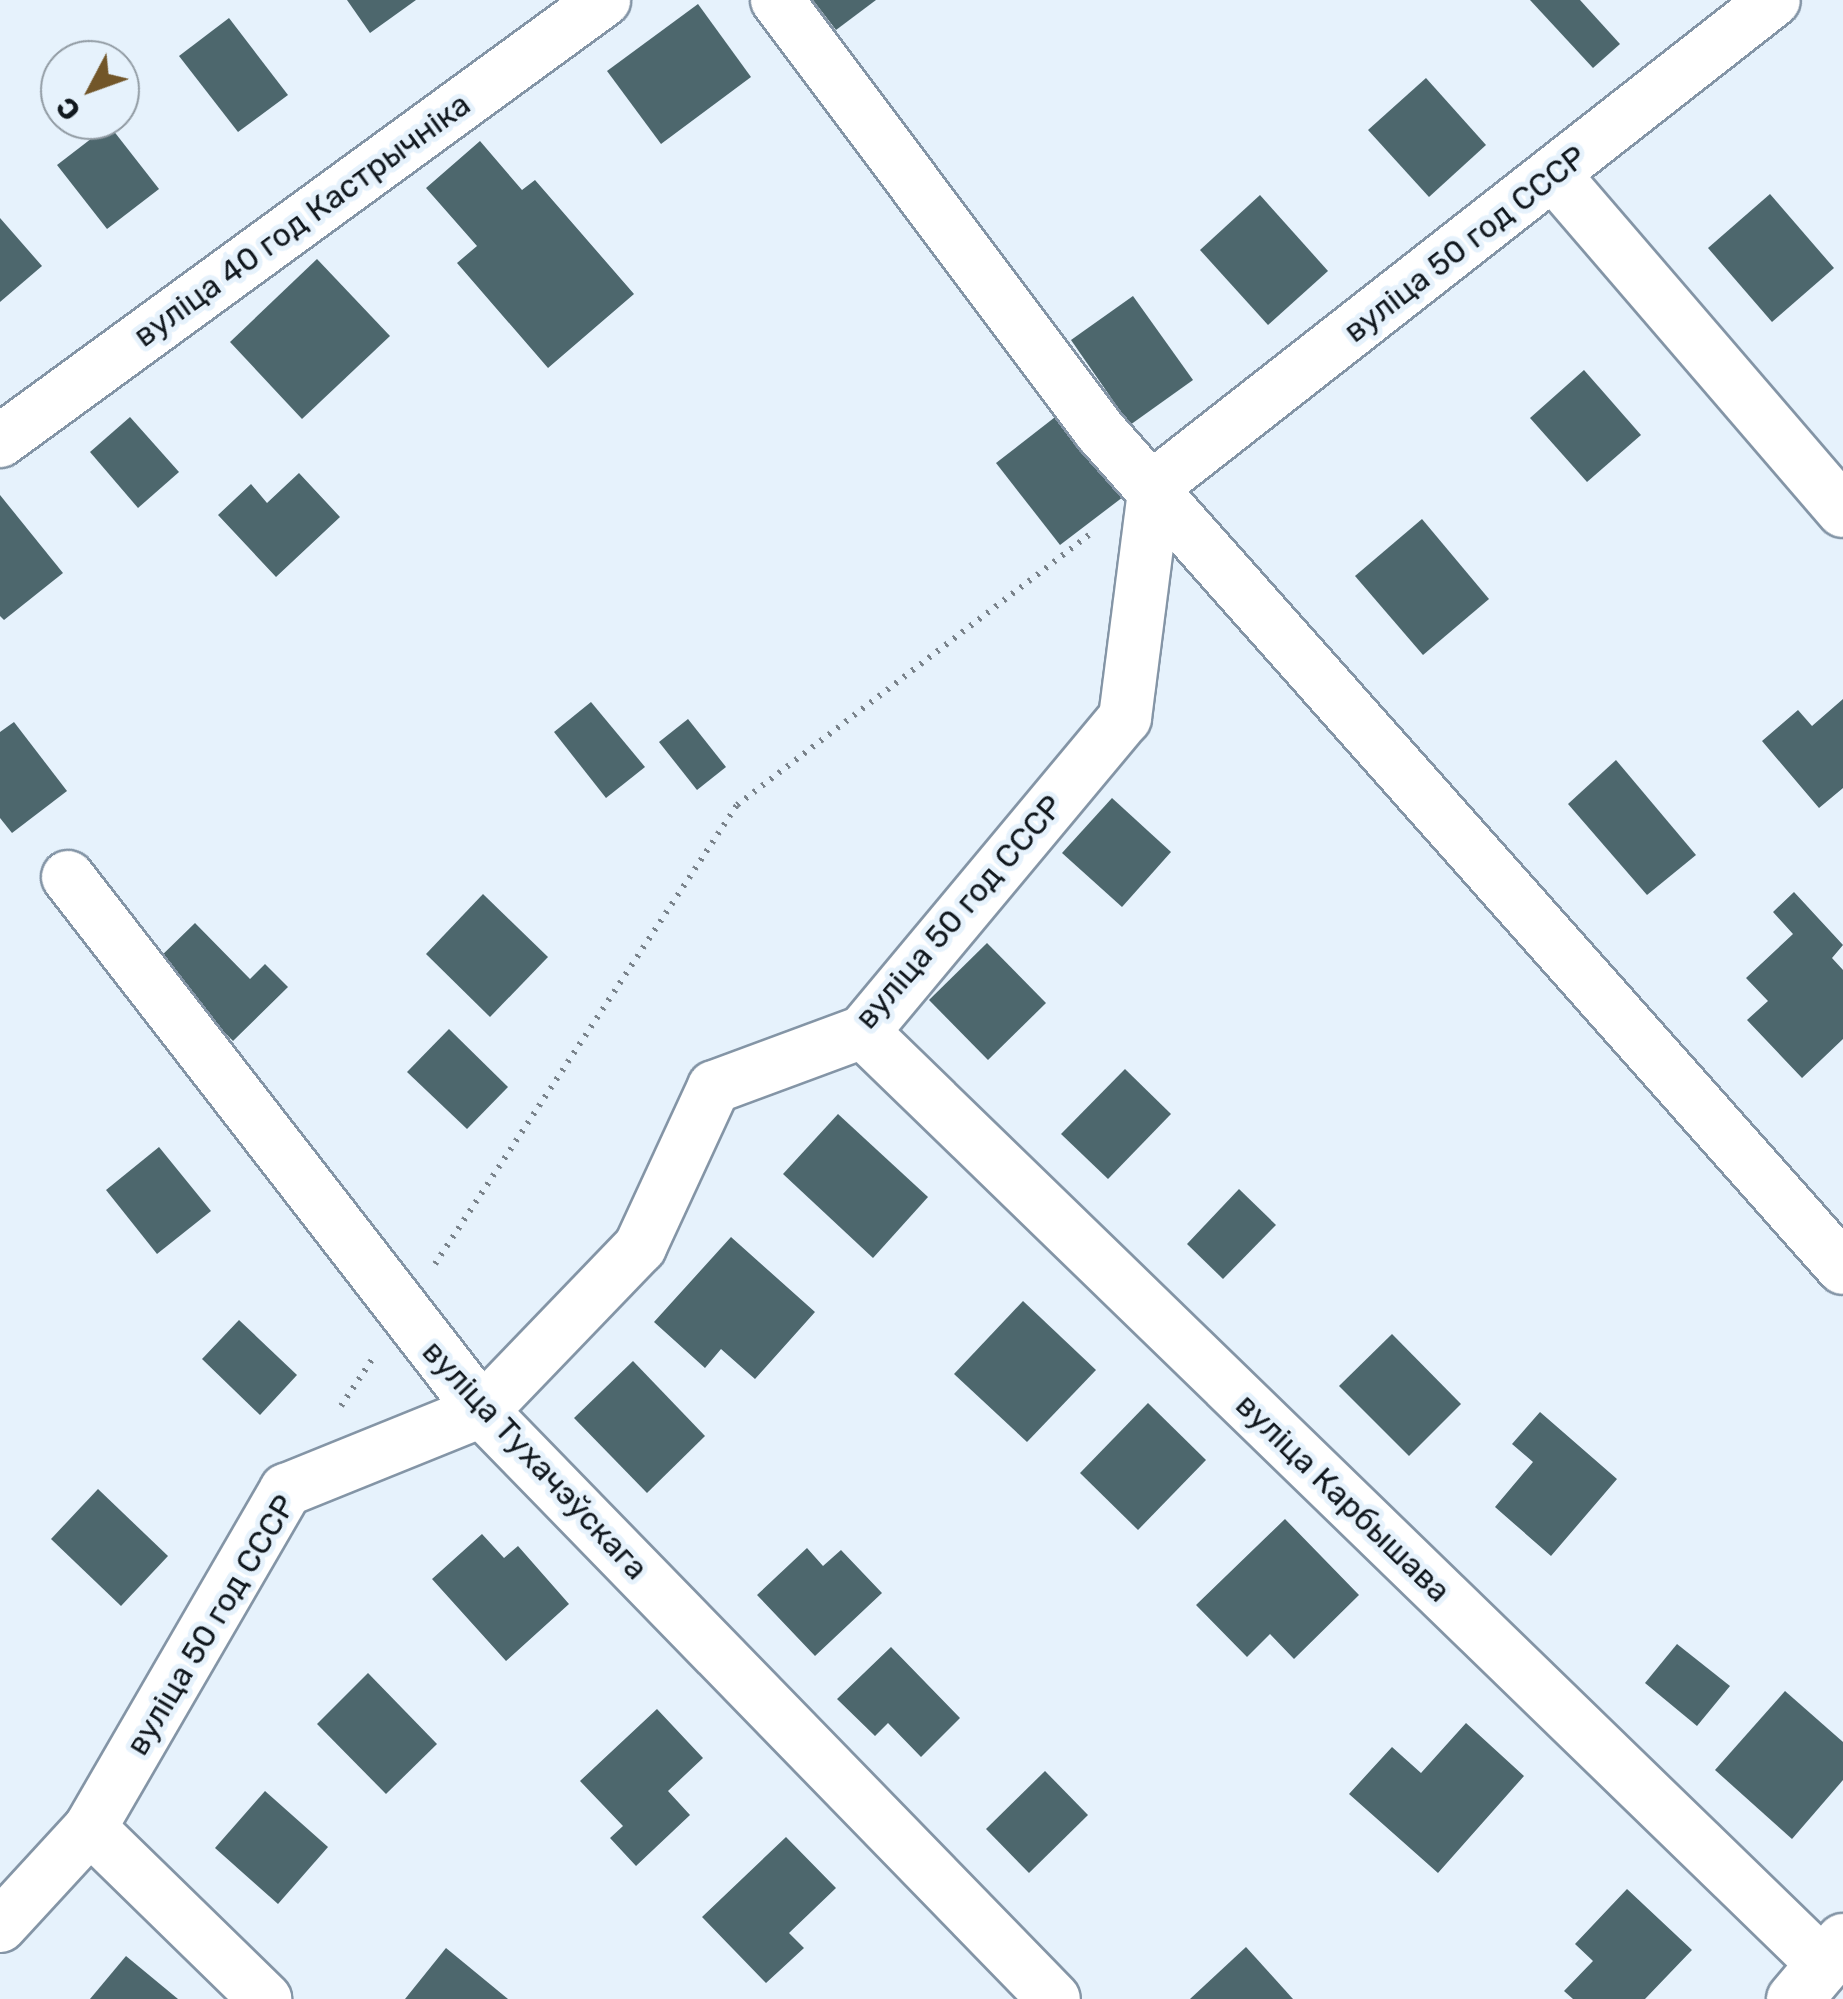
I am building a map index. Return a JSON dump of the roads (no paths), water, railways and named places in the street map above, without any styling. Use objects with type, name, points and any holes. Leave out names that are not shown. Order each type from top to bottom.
[{"type":"street","name":"вуліца 40 год Кастрычніка","points":[[0,441],[604,0]]},
{"type":"street","points":[[777,0],[1100,431],[1154,485],[1843,1268]]},
{"type":"street","name":"вуліца 50 год СССР","points":[[0,1926],[90,1828],[286,1490],[482,1412],[640,1247],[714,1087],[863,1032],[1124,718],[1154,485],[1774,0]]},
{"type":"street","points":[[1554,175],[1843,511]]},
{"type":"street","name":"вуліца Тухачэўскага","points":[[68,877],[401,1314],[482,1412],[1054,1999]]},
{"type":"street","name":"вуліца Карбышава","points":[[863,1032],[1820,1968]]},
{"type":"street","points":[[90,1828],[265,1999]]}]
